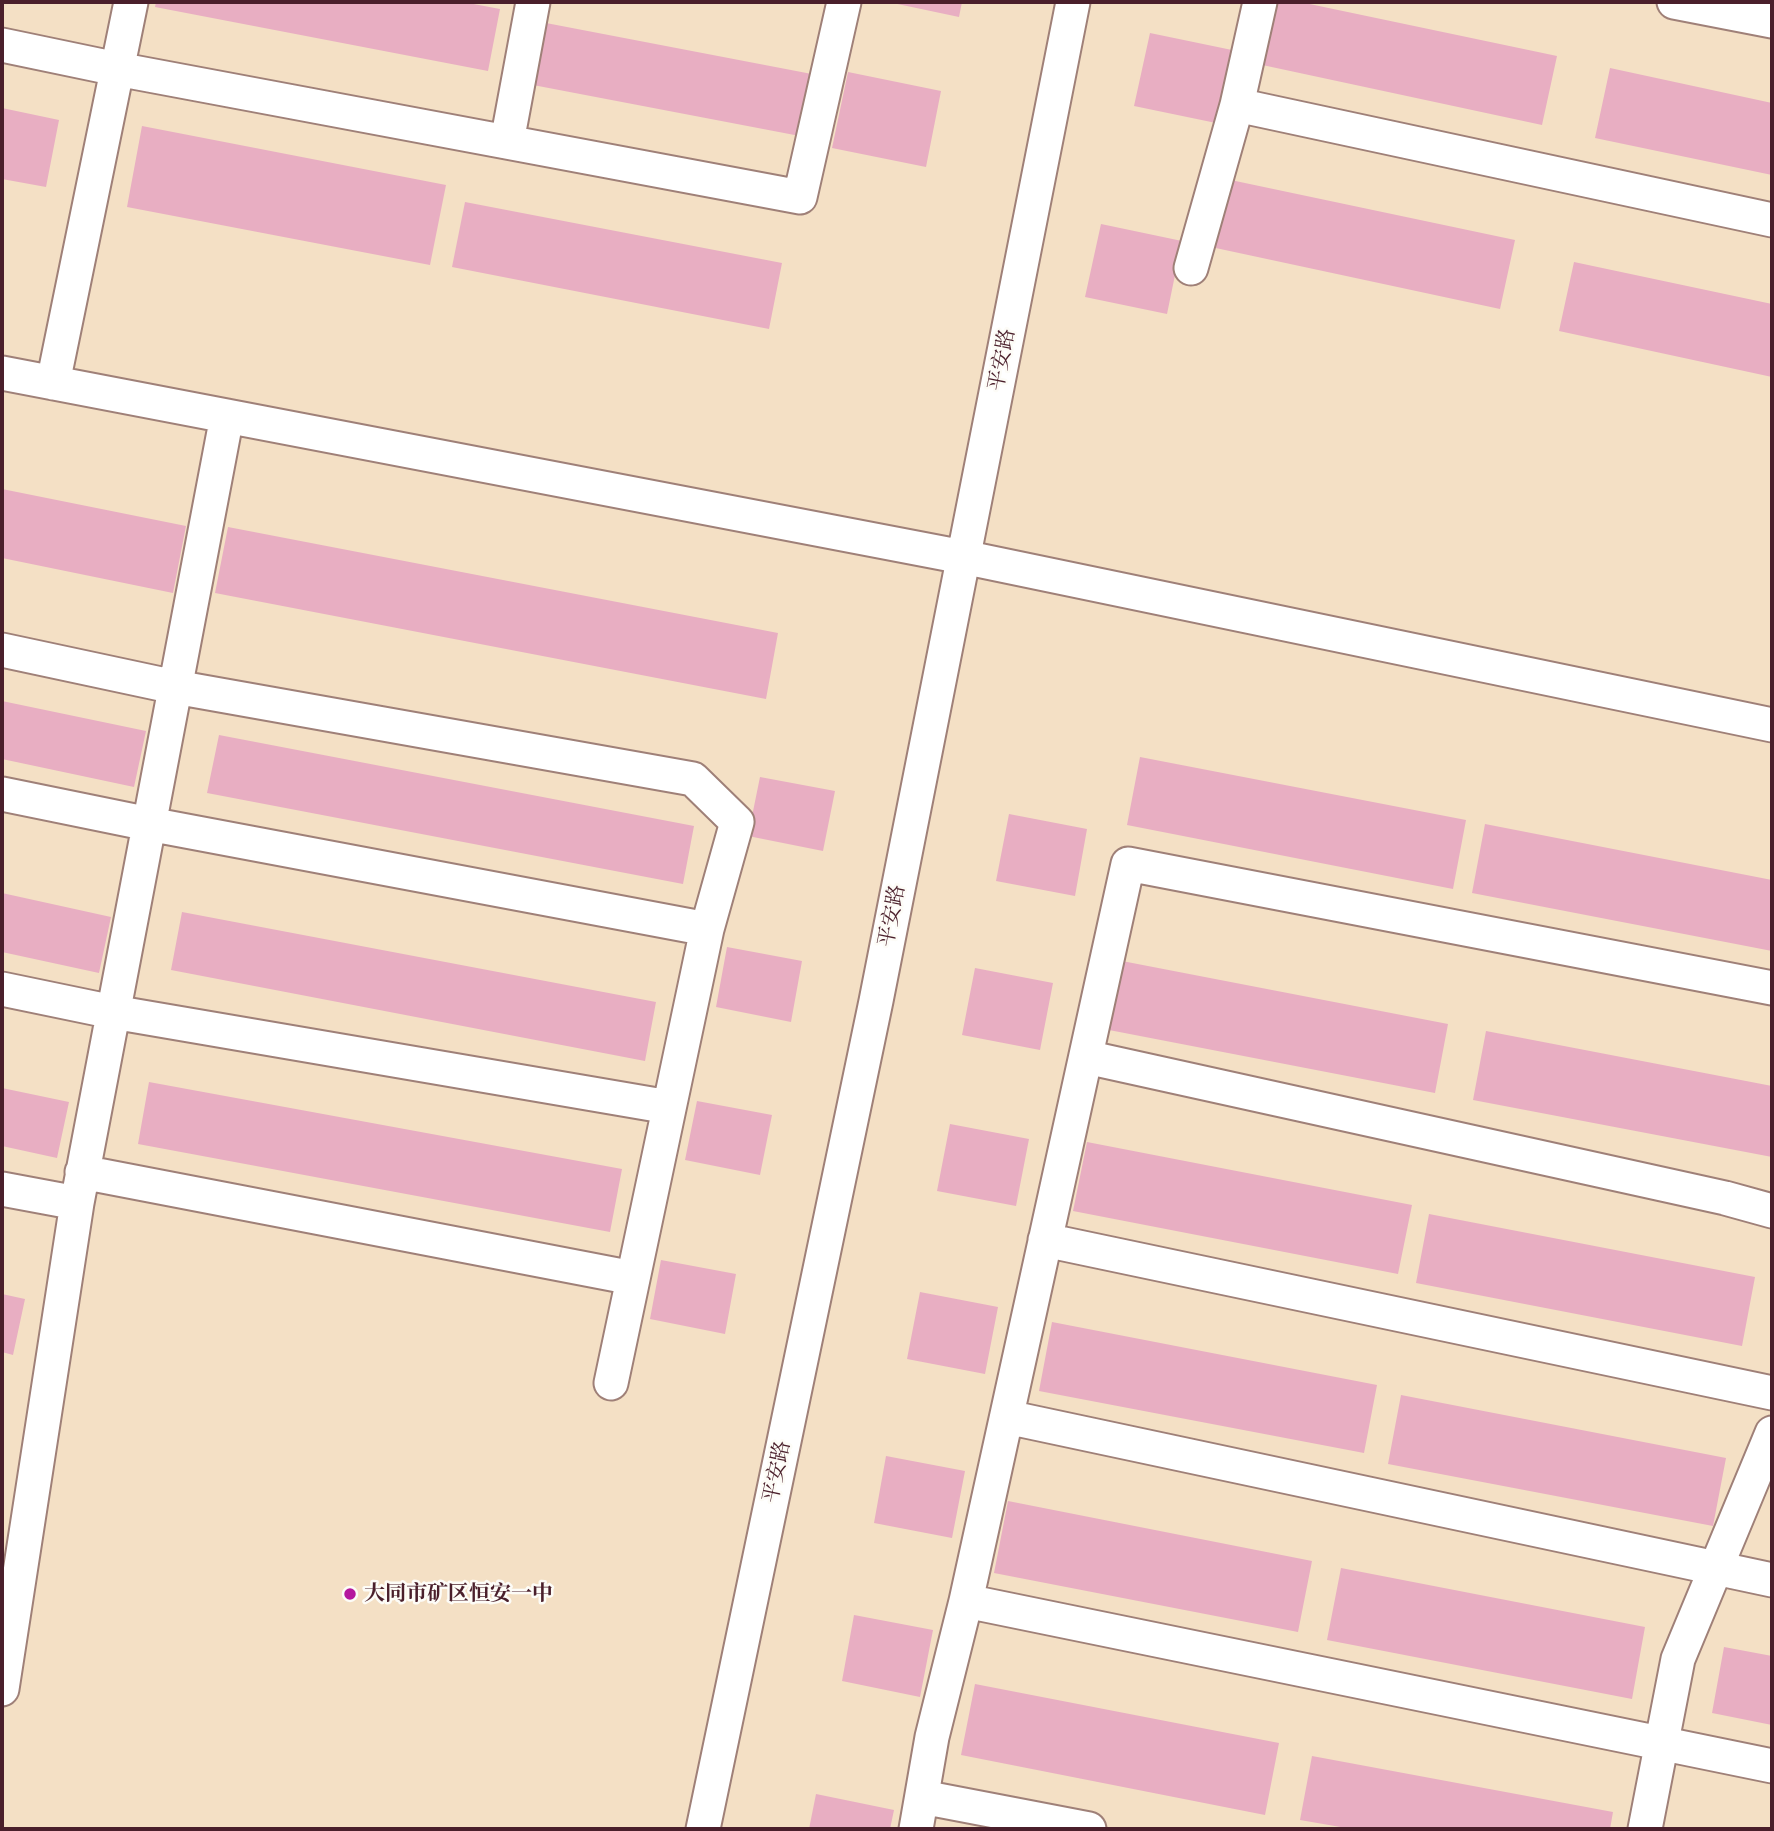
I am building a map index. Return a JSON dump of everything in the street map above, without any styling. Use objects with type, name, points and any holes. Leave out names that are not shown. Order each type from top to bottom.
[{"type":"street","points":[[53,383],[131,2]]},
{"type":"street","points":[[507,142],[533,2]]},
{"type":"street","points":[[2,45],[800,197],[844,2]]},
{"type":"street","name":"平安路","points":[[703,1829],[876,1001],[1073,2]]},
{"type":"street","points":[[1191,268],[1237,105],[1260,2]]},
{"type":"street","points":[[1674,2],[1772,21]]},
{"type":"street","points":[[1237,105],[1772,220]]},
{"type":"street","points":[[2,373],[963,557],[1772,725]]},
{"type":"street","points":[[2,1689],[80,1188],[227,416]]},
{"type":"street","points":[[2,650],[175,687],[693,779],[737,822],[707,929],[611,1382]]},
{"type":"street","points":[[2,794],[707,929]]},
{"type":"street","points":[[916,1829],[932,1737],[966,1601],[1128,863],[1772,988]]},
{"type":"street","points":[[2,989],[113,1012],[669,1107]]},
{"type":"street","points":[[1086,1057],[1725,1198],[1772,1211]]},
{"type":"street","points":[[2,1189],[80,1188],[633,1278]]},
{"type":"street","points":[[1045,1240],[1772,1393]]},
{"type":"street","points":[[1007,1417],[1772,1580]]},
{"type":"street","points":[[1645,1829],[1678,1659],[1772,1433]]},
{"type":"street","points":[[966,1601],[1772,1766]]},
{"type":"street","points":[[922,1797],[1089,1829]]},
{"type":"building","points":[[156,2],[463,2],[500,9],[488,71],[155,7]]},
{"type":"building","points":[[888,2],[962,2],[959,17]]},
{"type":"building","points":[[1266,2],[1300,2],[1557,56],[1542,125],[1253,63]]},
{"type":"building","points":[[546,23],[817,75],[805,137],[533,85]]},
{"type":"building","points":[[1150,33],[1232,50],[1216,123],[1134,106]]},
{"type":"building","points":[[1610,68],[1772,103],[1772,175],[1595,138]]},
{"type":"building","points":[[848,72],[941,91],[926,167],[832,148]]},
{"type":"building","points":[[2,108],[59,120],[46,187],[2,179]]},
{"type":"building","points":[[142,126],[446,185],[430,265],[127,207]]},
{"type":"building","points":[[1226,179],[1515,240],[1500,309],[1211,247]]},
{"type":"building","points":[[465,202],[782,263],[769,329],[452,267]]},
{"type":"building","points":[[1101,224],[1182,241],[1167,314],[1085,297]]},
{"type":"building","points":[[1574,262],[1772,304],[1772,377],[1559,331]]},
{"type":"building","points":[[2,489],[186,526],[173,593],[2,558]]},
{"type":"building","points":[[228,527],[778,633],[766,699],[215,593]]},
{"type":"building","points":[[2,701],[146,731],[134,787],[2,759]]},
{"type":"building","points":[[219,735],[694,826],[683,884],[207,793]]},
{"type":"building","points":[[1140,757],[1466,820],[1453,889],[1127,825]]},
{"type":"building","points":[[760,777],[835,791],[823,851],[748,836]]},
{"type":"building","points":[[1009,814],[1087,829],[1075,896],[996,881]]},
{"type":"building","points":[[1485,824],[1772,880],[1772,951],[1472,893]]},
{"type":"building","points":[[2,893],[111,917],[99,973],[2,952]]},
{"type":"building","points":[[182,912],[656,1002],[645,1061],[171,970]]},
{"type":"building","points":[[727,947],[802,961],[791,1022],[716,1007]]},
{"type":"building","points":[[1122,961],[1448,1024],[1435,1093],[1109,1030]]},
{"type":"building","points":[[975,968],[1053,983],[1040,1050],[962,1035]]},
{"type":"building","points":[[1486,1031],[1772,1086],[1772,1157],[1473,1100]]},
{"type":"building","points":[[149,1082],[622,1169],[610,1232],[138,1144]]},
{"type":"building","points":[[2,1088],[69,1102],[57,1158],[2,1146]]},
{"type":"building","points":[[697,1101],[772,1115],[760,1175],[685,1160]]},
{"type":"building","points":[[950,1124],[1029,1139],[1016,1206],[937,1191]]},
{"type":"building","points":[[1087,1142],[1412,1205],[1398,1274],[1073,1211]]},
{"type":"building","points":[[1429,1214],[1755,1277],[1742,1346],[1416,1283]]},
{"type":"building","points":[[661,1260],[736,1274],[725,1334],[650,1319]]},
{"type":"building","points":[[920,1292],[998,1307],[985,1374],[907,1359]]},
{"type":"building","points":[[2,1294],[25,1299],[13,1355],[2,1352]]},
{"type":"building","points":[[1052,1322],[1377,1385],[1364,1453],[1039,1391]]},
{"type":"building","points":[[1401,1395],[1726,1458],[1713,1526],[1388,1464]]},
{"type":"building","points":[[886,1456],[965,1471],[952,1538],[874,1523]]},
{"type":"building","points":[[1008,1501],[1312,1561],[1298,1632],[994,1573]]},
{"type":"building","points":[[1341,1568],[1645,1627],[1632,1699],[1327,1640]]},
{"type":"building","points":[[854,1615],[933,1630],[920,1697],[842,1681]]},
{"type":"building","points":[[1724,1647],[1772,1656],[1772,1725],[1712,1713]]},
{"type":"building","points":[[975,1684],[1279,1743],[1265,1815],[961,1755]]},
{"type":"building","points":[[1312,1756],[1613,1812],[1610,1829],[1352,1829],[1300,1820]]},
{"type":"building","points":[[816,1794],[894,1810],[890,1829],[809,1829]]},
{"type":"place","name":"大同市矿区恒安一中","points":[[350,1594]]}]
